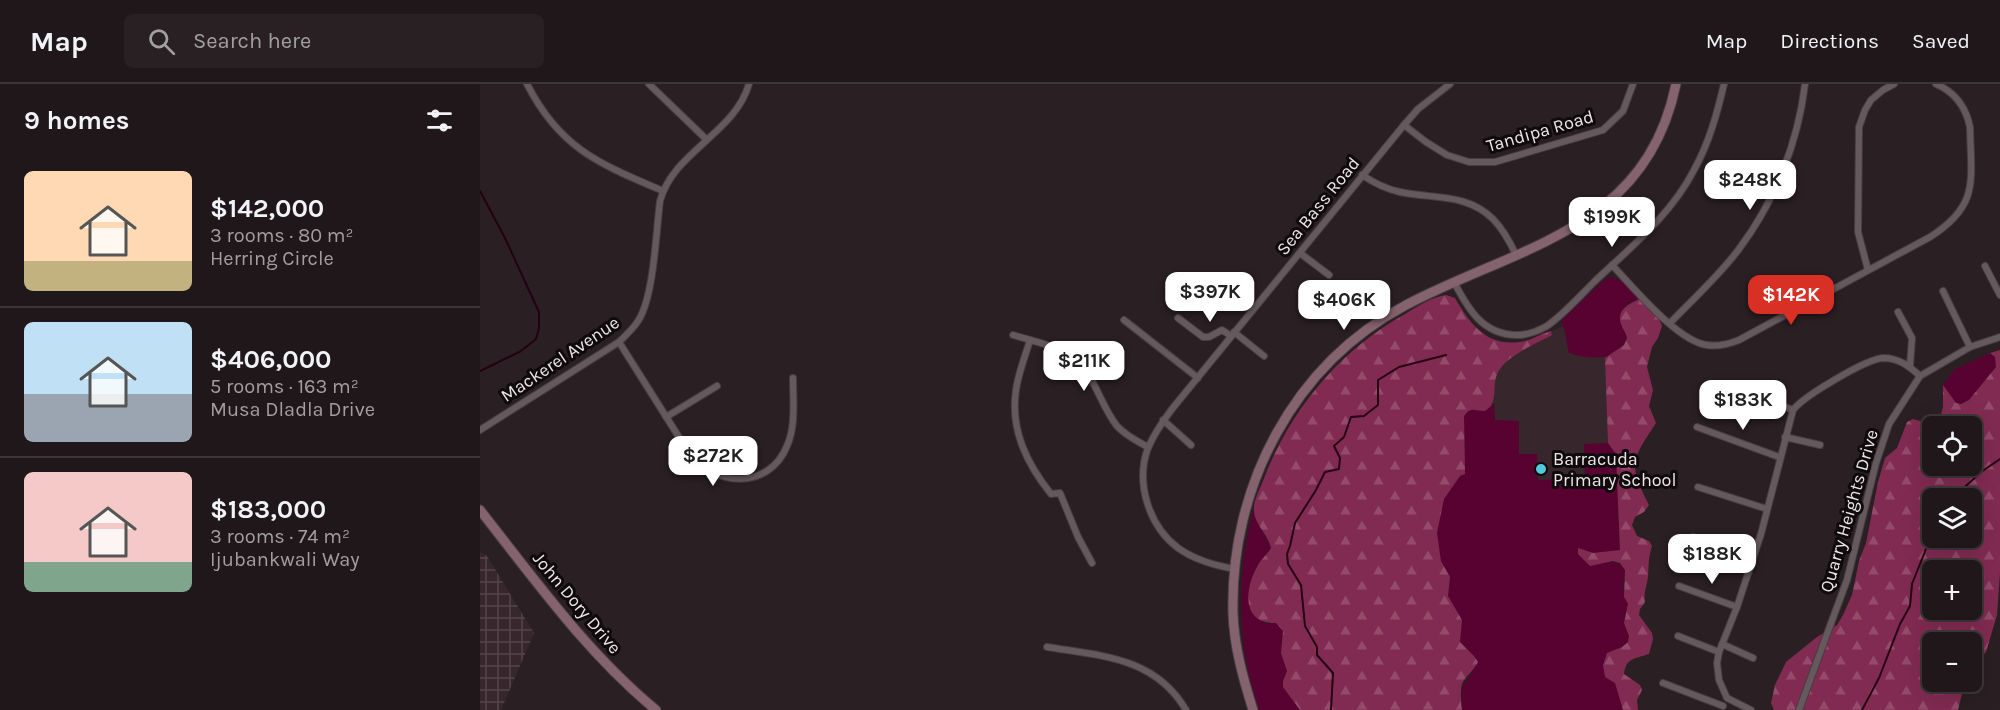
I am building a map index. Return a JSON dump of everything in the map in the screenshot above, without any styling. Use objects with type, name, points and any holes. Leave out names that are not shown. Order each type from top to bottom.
[{"type":"street","points":[[527,84],[550,121],[576,147],[605,166],[663,191]]},
{"type":"street","points":[[649,84],[706,139]]},
{"type":"street","name":"Mackerel Avenue","points":[[480,430],[619,342],[632,329],[644,310],[649,290],[663,191],[670,178],[733,113],[749,84]]},
{"type":"street","name":"Sea Bass Road","points":[[1234,569],[1212,564],[1191,555],[1178,548],[1162,532],[1149,510],[1144,488],[1148,447],[1163,420],[1362,175],[1418,109],[1449,84]]},
{"type":"street","name":"Tandipa Road","points":[[1404,125],[1447,155],[1469,162],[1495,162],[1603,130],[1623,111],[1633,84]]},
{"type":"street","points":[[1253,710],[1235,636],[1234,569],[1239,535],[1255,478],[1276,431],[1304,391],[1334,358],[1376,323],[1405,305],[1579,224],[1603,207],[1625,187],[1658,139],[1676,84]]},
{"type":"street","points":[[1454,282],[1470,310],[1482,324],[1497,332],[1525,334],[1541,329],[1557,318],[1664,213],[1688,180],[1711,131],[1724,84]]},
{"type":"street","points":[[1670,322],[1729,262],[1763,212],[1780,179],[1792,147],[1805,84]]},
{"type":"street","points":[[1868,270],[1858,232],[1859,127],[1864,110],[1871,100],[1894,84]]},
{"type":"street","points":[[1612,265],[1682,335],[1707,345],[1726,344],[1739,340],[1945,228],[1964,208],[1969,194],[1971,152],[1968,118],[1960,103],[1951,93],[1936,84]]},
{"type":"street","points":[[1362,175],[1376,184],[1400,192],[1442,196],[1470,203],[1500,227],[1516,255]]},
{"type":"street","points":[[1300,253],[1329,275]]},
{"type":"street","points":[[1985,266],[2000,295]]},
{"type":"street","points":[[1943,291],[1970,347]]},
{"type":"street","points":[[1898,312],[1912,338],[1910,366]]},
{"type":"street","points":[[1178,318],[1203,337],[1209,337],[1221,330],[1233,334],[1264,356]]},
{"type":"street","points":[[1124,320],[1198,378]]},
{"type":"street","points":[[1013,335],[1071,356],[1090,378],[1118,427],[1128,436],[1148,447]]},
{"type":"street","name":"Quarry Heights Drive","points":[[1799,710],[1847,580],[1876,463],[1885,434],[1895,414],[1920,376],[1970,347],[2000,337]]},
{"type":"street","points":[[1030,340],[1015,397],[1019,440],[1029,463],[1042,483],[1051,494],[1059,493],[1062,497],[1078,537],[1092,563]]},
{"type":"street","points":[[619,342],[689,453],[712,474],[730,479],[756,476],[778,461],[788,446],[792,424],[793,378]]},
{"type":"street","points":[[1751,710],[1727,698],[1717,674],[1719,652],[1752,562],[1793,410],[1800,401],[1814,391],[1874,360],[1893,359],[1910,366],[1920,376]]},
{"type":"street","points":[[666,417],[717,386]]},
{"type":"street","points":[[1746,392],[1793,410]]},
{"type":"street","points":[[1163,420],[1191,445]]},
{"type":"street","points":[[1697,427],[1779,458]]},
{"type":"street","points":[[1785,437],[1820,445]]},
{"type":"street","points":[[1698,487],[1767,509]]},
{"type":"street","name":"John Dory Drive","points":[[480,510],[595,654],[656,710]]},
{"type":"street","points":[[1693,537],[1752,562]]},
{"type":"street","points":[[1679,586],[1737,607]]},
{"type":"street","points":[[1678,636],[1719,652]]},
{"type":"street","points":[[1722,645],[1753,658]]},
{"type":"street","points":[[1047,647],[1132,663],[1168,686],[1186,710]]},
{"type":"street","points":[[1663,683],[1722,708],[1727,698]]},
{"type":"shaded area","points":[[1611,277],[1622,281],[1639,299],[1627,304],[1621,324],[1627,338],[1616,352],[1602,357],[1585,357],[1569,353],[1561,321],[1604,280]]},
{"type":"shaded area","name":"Barracuda Primary School","points":[[1565,325],[1611,361],[1627,558],[1474,582],[1454,380]]},
{"type":"shaded area","points":[[1990,353],[1995,357],[1996,367],[1969,400],[1961,404],[1956,403],[1943,385],[1955,369]]},
{"type":"shaded area","points":[[1494,403],[1495,420],[1519,421],[1519,454],[1537,454],[1538,480],[1585,478],[1584,444],[1608,443],[1616,454],[1620,551],[1593,553],[1579,548],[1590,566],[1613,562],[1618,563],[1625,570],[1623,589],[1628,604],[1624,623],[1629,636],[1628,642],[1607,653],[1623,710],[1462,710],[1462,689],[1465,681],[1473,673],[1474,656],[1460,642],[1462,620],[1448,596],[1450,577],[1441,561],[1437,533],[1444,499],[1460,476],[1465,474],[1464,416],[1470,409],[1476,408],[1481,411]]},
{"type":"shaded area","points":[[1254,507],[1271,548],[1253,575],[1265,624],[1276,623],[1283,631],[1281,653],[1287,671],[1283,681],[1300,710],[1259,710],[1251,685],[1241,609],[1244,558]]},
{"type":"shaded area","points":[[480,552],[487,556],[534,633],[501,710],[480,710]]},
{"type":"green space","points":[[1446,295],[1455,298],[1468,318],[1482,333],[1501,342],[1512,343],[1528,340],[1551,331],[1552,335],[1504,364],[1495,380],[1494,397],[1490,407],[1485,411],[1471,410],[1464,416],[1465,474],[1460,476],[1444,499],[1437,533],[1441,561],[1450,577],[1448,596],[1462,620],[1460,642],[1478,662],[1462,684],[1462,710],[1300,710],[1283,687],[1287,671],[1281,653],[1283,631],[1276,623],[1265,622],[1257,618],[1249,604],[1248,595],[1253,576],[1258,564],[1271,548],[1255,518],[1256,496],[1287,430],[1319,385],[1338,364],[1381,329],[1425,302]]},
{"type":"green space","points":[[1639,299],[1659,319],[1662,326],[1652,347],[1647,367],[1653,390],[1649,406],[1656,423],[1641,446],[1635,463],[1638,480],[1649,505],[1644,512],[1635,517],[1632,525],[1637,536],[1649,541],[1652,546],[1645,602],[1639,615],[1652,633],[1653,639],[1649,654],[1632,660],[1625,669],[1624,674],[1640,685],[1642,690],[1637,700],[1638,710],[1623,710],[1615,683],[1605,677],[1603,665],[1607,653],[1628,642],[1629,636],[1624,623],[1628,604],[1624,597],[1625,570],[1620,563],[1613,561],[1590,566],[1578,554],[1578,548],[1593,553],[1620,550],[1616,454],[1608,443],[1605,358],[1624,345],[1627,338],[1620,315],[1624,308]]},
{"type":"green space","points":[[2000,350],[2000,572],[1997,615],[1986,652],[1982,657],[1982,632],[1922,632],[1922,692],[1962,692],[1958,710],[1774,710],[1771,703],[1775,685],[1786,662],[1817,637],[1837,625],[1843,615],[1852,595],[1859,561],[1866,543],[1885,458],[1897,448],[1907,422],[1913,419],[1922,422],[1922,476],[1982,476],[1982,416],[1941,416],[1943,385],[1956,403],[1961,404],[1969,400],[1996,367],[1995,357],[1990,353]]},
{"type":"waterway","points":[[480,191],[505,238],[539,312],[536,339],[521,351],[480,371]]},
{"type":"waterway","points":[[1331,710],[1333,673],[1317,655],[1317,647],[1305,626],[1301,585],[1288,564],[1287,554],[1295,523],[1325,472],[1339,469],[1340,458],[1334,446],[1344,437],[1351,417],[1364,416],[1378,405],[1378,380],[1399,367],[1446,355]]},
{"type":"waterway","points":[[1964,488],[2000,459]]},
{"type":"waterway","points":[[1862,710],[1879,678],[1900,624],[1910,606],[1912,584],[1926,548]]},
{"type":"place","name":"Barracuda Primary School","points":[[1541,469]]}]
